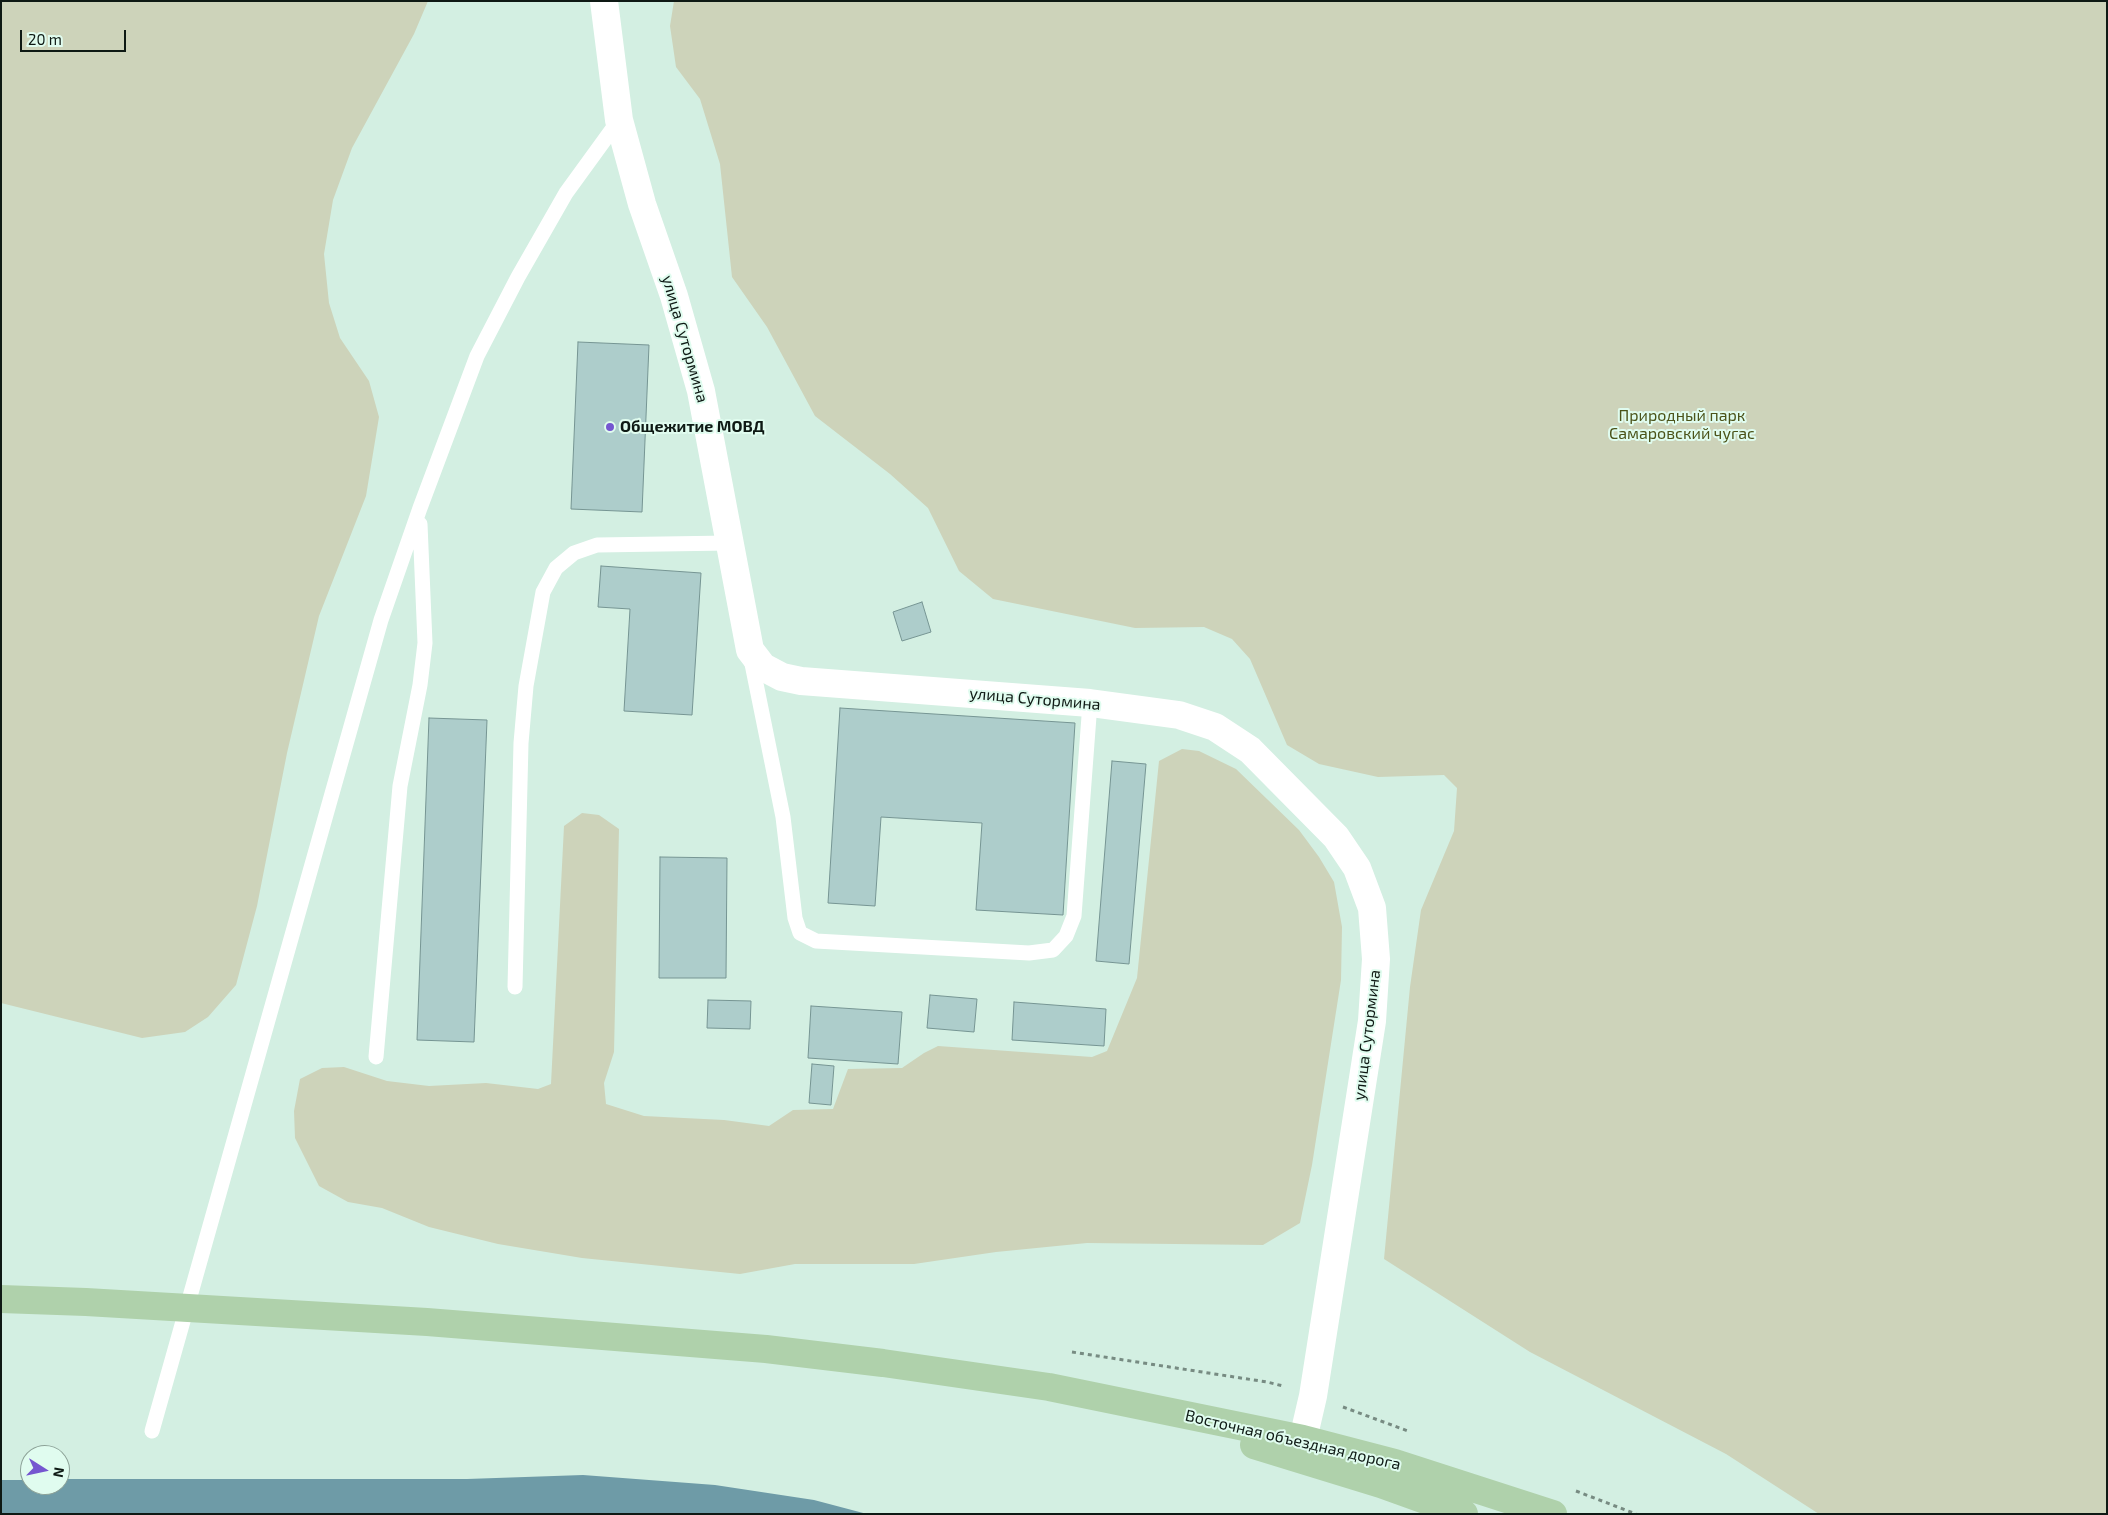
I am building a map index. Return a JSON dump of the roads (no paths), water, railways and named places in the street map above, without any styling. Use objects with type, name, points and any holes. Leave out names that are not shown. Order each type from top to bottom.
[{"type":"main road","name":"Восточная объездная дорога","points":[[1,1299],[86,1302],[418,1322],[632,1338],[884,1363],[1049,1387],[1303,1439],[1395,1463],[1553,1514]]},
{"type":"main road","name":"Восточная объездная дорога","points":[[1088,1395],[1381,1484],[1464,1514]]},
{"type":"street","name":"улица Сутормина","points":[[604,1],[619,120],[642,204],[674,296],[701,391],[750,650],[763,667],[782,677],[800,681],[1090,702],[1179,715],[1215,728],[1250,750],[1336,837],[1357,868],[1372,908],[1376,959],[1372,1021],[1314,1386],[1303,1439]]},
{"type":"lane","points":[[152,1431],[246,1104],[381,620],[420,508],[477,356],[518,277],[566,193],[619,120]]},
{"type":"lane","points":[[376,1057],[400,786],[418,695],[425,643],[419,543],[420,508]]},
{"type":"lane","points":[[515,987],[521,743],[526,686],[543,592],[556,568],[574,553],[597,545],[729,543]]},
{"type":"lane","points":[[750,650],[783,817],[795,918],[800,933],[816,941],[1029,953],[1053,950],[1066,936],[1074,916],[1090,702]]},
{"type":"water","points":[[583,1475],[715,1485],[814,1500],[867,1514],[1,1514],[1,1480],[20,1480],[20,1495],[70,1495],[70,1479],[467,1479]]},
{"type":"place","name":"Общежитие МОВД","points":[[610,427]]},
{"type":"park label","name":"Природный парк Самаровский чугас","points":[[1682,425]]}]
